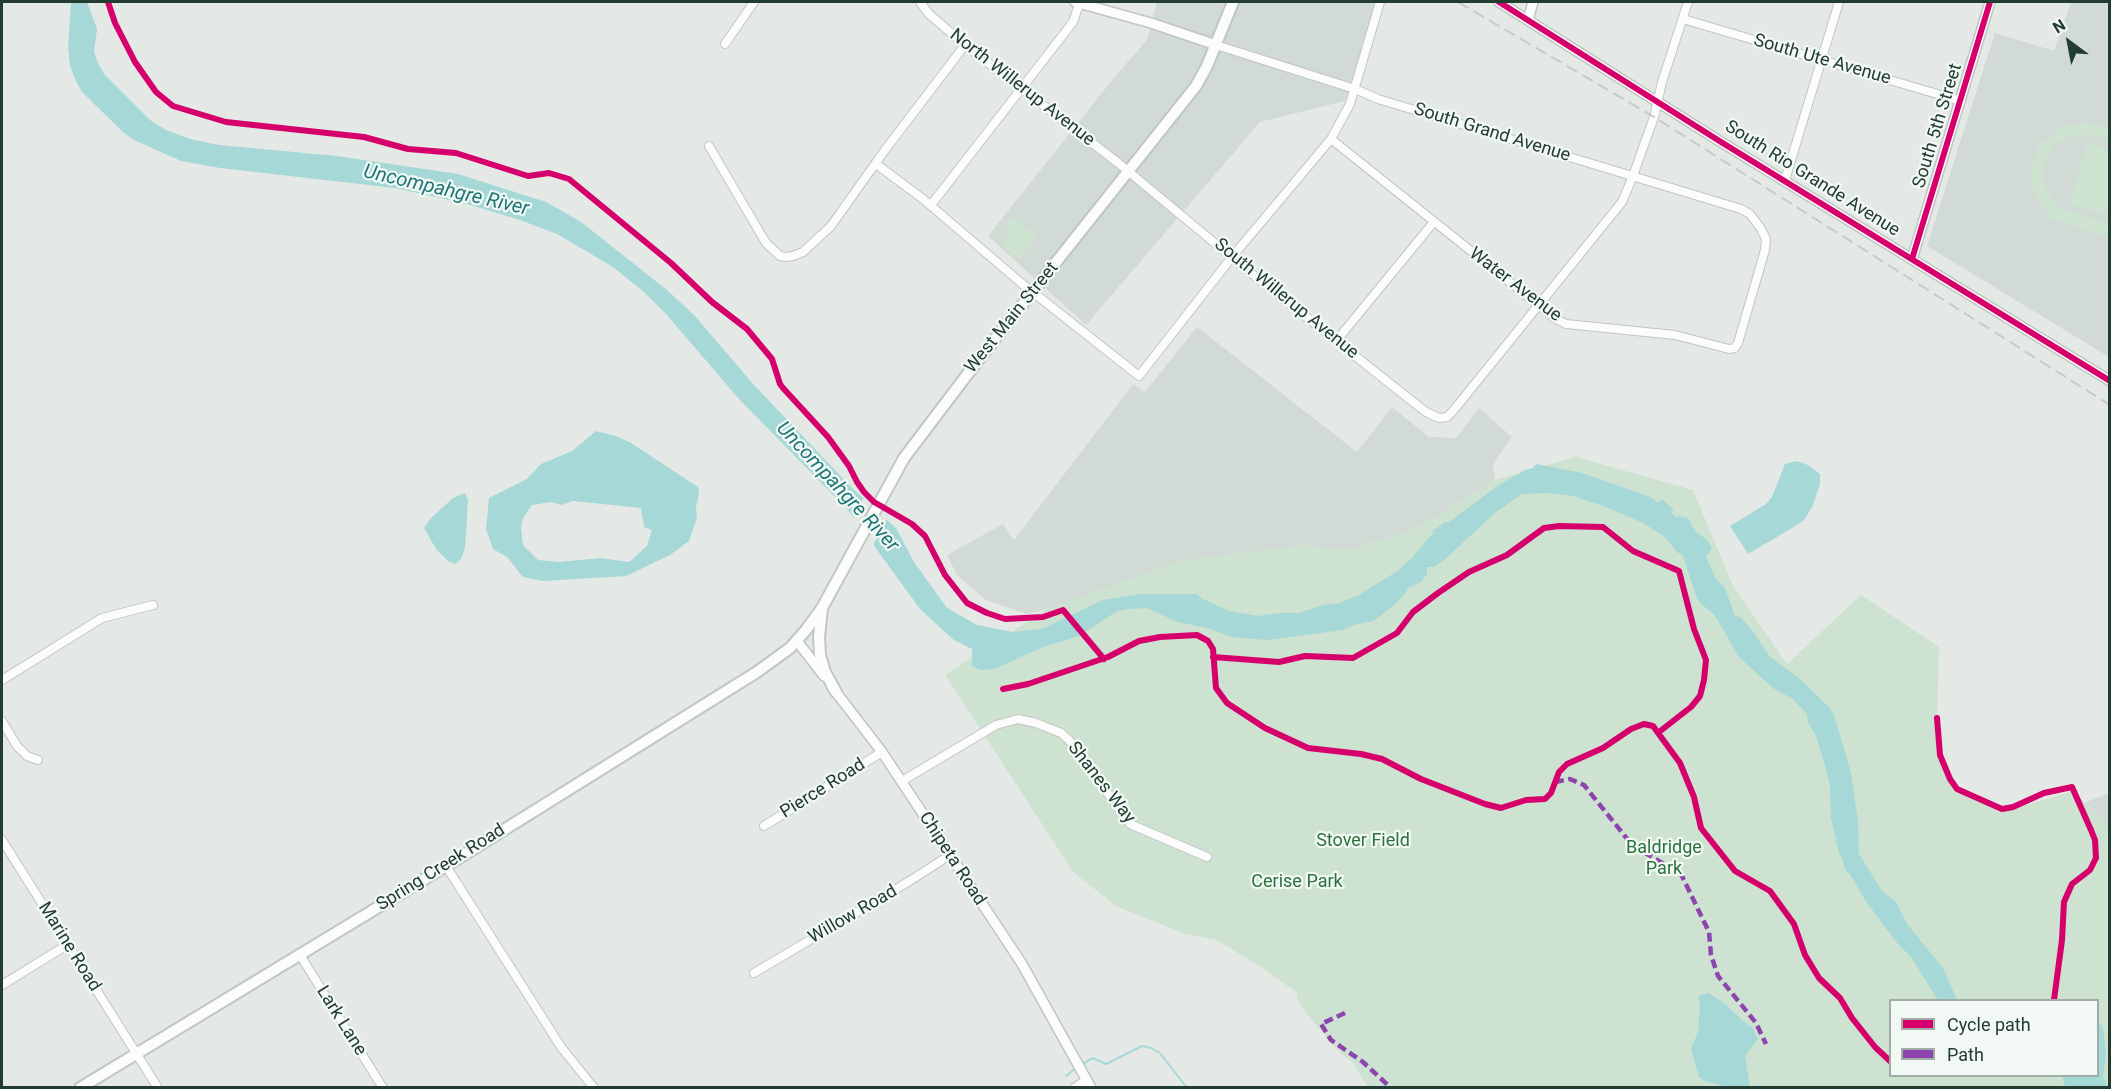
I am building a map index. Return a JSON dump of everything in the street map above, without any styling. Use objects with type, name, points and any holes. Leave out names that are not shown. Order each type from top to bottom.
[{"type":"main road","name":"West Main Street","points":[[797,641],[822,608],[904,458],[971,369],[1196,86],[1233,2]]},
{"type":"main road","points":[[822,608],[820,655],[825,672],[836,692]]},
{"type":"main road","name":"Spring Creek Road","points":[[81,1088],[446,866],[757,672],[797,641]]},
{"type":"street","points":[[725,44],[754,2]]},
{"type":"street","name":"North Willerup Avenue","points":[[920,2],[929,14],[965,45],[1128,172]]},
{"type":"street","points":[[931,205],[1073,22],[1078,2],[1216,45]]},
{"type":"street","points":[[876,164],[931,205],[1033,292],[1139,376],[1232,257],[1330,139],[1348,108],[1380,2]]},
{"type":"street","name":"South Rio Grande Avenue","points":[[1499,2],[2109,381]]},
{"type":"street","points":[[1528,20],[1533,2]]},
{"type":"street","points":[[1539,306],[1622,202],[1654,117],[1662,82],[1688,2]]},
{"type":"street","points":[[1785,180],[1839,2]]},
{"type":"street","name":"South 5th Street","points":[[1912,258],[1990,2]]},
{"type":"street","name":"South Ute Avenue","points":[[1683,19],[1961,101]]},
{"type":"street","points":[[709,147],[773,251],[786,257],[803,252],[831,226],[965,45]]},
{"type":"street","name":"South Grand Avenue","points":[[1216,45],[1354,89],[1378,99],[1741,209],[1750,214],[1766,239],[1765,250],[1740,338],[1735,348]]},
{"type":"street","name":"Water Avenue","points":[[1330,139],[1556,320],[1566,324],[1675,335],[1729,349],[1735,348]]},
{"type":"street","name":"South Willerup Avenue","points":[[1128,172],[1426,412],[1439,418],[1447,417],[1454,411],[1539,306]]},
{"type":"street","points":[[1337,340],[1433,223]]},
{"type":"street","points":[[2,680],[102,618],[153,605]]},
{"type":"street","name":"Chipeta Road","points":[[797,641],[902,781],[1022,964],[1089,1084]]},
{"type":"street","name":"Shanes Way","points":[[902,781],[996,725],[1018,719],[1036,723],[1060,733],[1069,740],[1130,824],[1207,857]]},
{"type":"street","points":[[2,721],[17,746],[27,756],[38,760]]},
{"type":"street","name":"Pierce Road","points":[[764,826],[882,752]]},
{"type":"street","name":"Marine Road","points":[[2,840],[158,1088]]},
{"type":"street","name":"Willow Road","points":[[754,973],[950,855]]},
{"type":"street","points":[[446,866],[561,1047],[594,1088]]},
{"type":"street","points":[[2,985],[67,945]]},
{"type":"street","name":"Lark Lane","points":[[300,955],[383,1088]]},
{"type":"street","points":[[1074,1088],[1089,1084]]},
{"type":"shaded area","points":[[1157,2],[1380,2],[1345,101],[1260,122],[1086,325],[988,236],[1117,74],[1147,40]]},
{"type":"shaded area","points":[[2071,2],[2109,2],[2109,357],[1927,246],[1995,33],[2054,51]]},
{"type":"shaded area","points":[[1197,327],[1357,452],[1392,407],[1429,437],[1456,438],[1479,408],[1512,437],[1493,464],[1495,480],[1415,529],[1347,551],[1299,545],[1027,614],[986,600],[957,575],[947,555],[1003,524],[1014,540],[1133,384],[1145,392]]},
{"type":"shaded area","points":[[2109,793],[2109,827],[2084,803]]},
{"type":"green space","points":[[2083,122],[2109,128],[2109,140],[2083,134],[2063,139],[2046,157],[2043,170],[2044,183],[2059,207],[2109,224],[2109,237],[2048,218],[2049,213],[2038,200],[2032,186],[2031,169],[2039,145],[2058,128]]},
{"type":"green space","points":[[2087,142],[2109,149],[2109,216],[2069,204]]},
{"type":"green space","points":[[1013,216],[1037,236],[1019,259],[1001,244],[1011,232],[1004,227]]},
{"type":"green space","name":"Baldridge Park","points":[[1576,457],[1693,490],[1733,586],[1787,664],[1861,595],[1939,647],[1937,718],[1940,755],[1959,790],[2011,810],[2073,791],[2109,827],[2109,1087],[1368,1087],[1350,1059],[1342,1055],[1310,1018],[1296,997],[1298,993],[1217,940],[1183,933],[1118,907],[1074,873],[945,675],[1047,609],[1180,561],[1300,545],[1347,551],[1415,529],[1495,480]]},
{"type":"water","name":"Uncompahgre River","points":[[71,2],[87,2],[97,29],[94,51],[104,74],[150,120],[166,130],[190,139],[219,145],[337,156],[458,174],[546,202],[581,222],[667,290],[695,316],[754,385],[851,487],[896,528],[914,562],[947,608],[977,625],[1013,632],[1042,629],[1103,600],[1141,594],[1197,594],[1229,611],[1258,616],[1299,613],[1323,605],[1340,603],[1359,595],[1399,570],[1432,534],[1436,533],[1432,532],[1496,487],[1525,470],[1533,468],[1536,464],[1582,473],[1653,498],[1658,503],[1662,499],[1674,510],[1671,512],[1677,518],[1677,516],[1688,518],[1695,531],[1708,541],[1712,549],[1706,557],[1716,579],[1725,588],[1735,616],[1740,617],[1752,630],[1770,657],[1799,678],[1830,708],[1851,773],[1858,822],[1859,854],[1882,891],[1896,902],[1907,924],[1943,968],[1957,999],[1937,999],[1911,957],[1898,944],[1845,870],[1831,818],[1830,786],[1825,765],[1807,714],[1793,699],[1773,688],[1739,657],[1714,614],[1700,603],[1696,596],[1683,555],[1677,552],[1665,537],[1643,523],[1573,496],[1550,493],[1522,494],[1496,512],[1444,560],[1434,567],[1427,567],[1427,574],[1421,582],[1407,588],[1394,605],[1374,621],[1353,625],[1343,630],[1267,640],[1231,637],[1208,628],[1177,622],[1148,608],[1128,609],[1117,611],[1079,636],[1046,646],[994,669],[980,670],[972,666],[972,649],[954,640],[920,609],[848,510],[739,399],[666,314],[613,267],[557,234],[467,204],[395,188],[220,168],[181,161],[134,140],[82,92],[70,65],[68,48]]},
{"type":"water","points":[[596,431],[616,436],[631,443],[698,487],[697,518],[689,541],[670,555],[626,576],[543,581],[523,577],[507,557],[493,549],[486,529],[489,498],[527,479],[541,464],[572,451]],"holes":[[[573,501],[641,508],[644,527],[652,530],[647,546],[629,562],[601,558],[559,562],[538,560],[523,545],[521,528],[523,518],[532,505],[551,502],[561,505]]]},
{"type":"water","points":[[1797,461],[1808,465],[1820,474],[1820,484],[1812,507],[1804,520],[1748,554],[1730,526],[1766,504],[1772,497],[1785,464]]},
{"type":"water","points":[[465,493],[468,500],[465,548],[461,559],[455,564],[448,561],[436,549],[424,528],[431,518],[453,498]]},
{"type":"water","points":[[1708,993],[1724,1003],[1753,1028],[1758,1039],[1745,1056],[1750,1087],[1727,1087],[1699,1077],[1691,1048],[1698,1033],[1700,1005],[1698,996]]},
{"type":"water","points":[[2099,1023],[2103,1028],[2106,1053],[2103,1077],[2108,1087],[2065,1087],[2062,1077],[2099,1077]]},
{"type":"pier","points":[[865,495],[888,517],[872,547],[852,520]]},
{"type":"waterway","points":[[1082,1064],[1093,1058],[1106,1064],[1142,1046],[1151,1048],[1160,1053],[1187,1088]]},
{"type":"waterway","points":[[1066,1076],[1077,1067]]},
{"type":"railway","points":[[1458,2],[1654,117],[2110,405]]},
{"type":"marked path","points":[[1555,782],[1570,779],[1584,785],[1632,845],[1681,874],[1709,932],[1711,955],[1718,976],[1756,1023],[1766,1044]]},
{"type":"marked path","points":[[1345,1013],[1321,1024],[1331,1040],[1363,1062],[1391,1088]]},
{"type":"cycle path","points":[[108,2],[115,23],[135,62],[156,92],[173,106],[226,122],[364,137],[408,149],[456,153],[528,176],[549,173],[569,179],[671,263],[712,302],[747,329],[772,359],[780,384],[828,437],[864,492],[874,502],[912,524],[925,536],[945,575],[967,603],[1005,619],[1043,617],[1063,610],[1104,659]]},
{"type":"cycle path","points":[[1499,2],[1721,142],[2110,381]]},
{"type":"cycle path","points":[[1912,259],[1990,2]]},
{"type":"cycle path","points":[[1213,657],[1279,662],[1305,656],[1353,658],[1397,633],[1413,612],[1438,593],[1469,572],[1507,555],[1544,528],[1603,527],[1633,551],[1679,571],[1694,629],[1706,660],[1700,696],[1691,707],[1659,732]]},
{"type":"cycle path","points":[[1003,689],[1028,684],[1108,657],[1139,641],[1160,637],[1197,635],[1208,641],[1213,649],[1216,688],[1227,703],[1265,728],[1308,748],[1361,754],[1382,759],[1421,779],[1501,808],[1526,800],[1545,799],[1551,793],[1559,772],[1567,764],[1603,748],[1631,729],[1644,724],[1653,726],[1680,763],[1694,797],[1701,828],[1735,871],[1770,891],[1794,924],[1805,955],[1819,978],[1840,998],[1852,1018],[1875,1047],[1889,1060]]},
{"type":"cycle path","points":[[1937,718],[1940,755],[1957,789],[2002,809],[2013,807],[2044,793],[2072,787],[2091,830],[2095,840],[2096,858],[2090,870],[2072,884],[2064,902],[2062,940],[2054,999]]},
{"type":"park label","name":"Stover Field","points":[[1363,841]]},
{"type":"park label","name":"Cerise Park","points":[[1297,882]]}]
